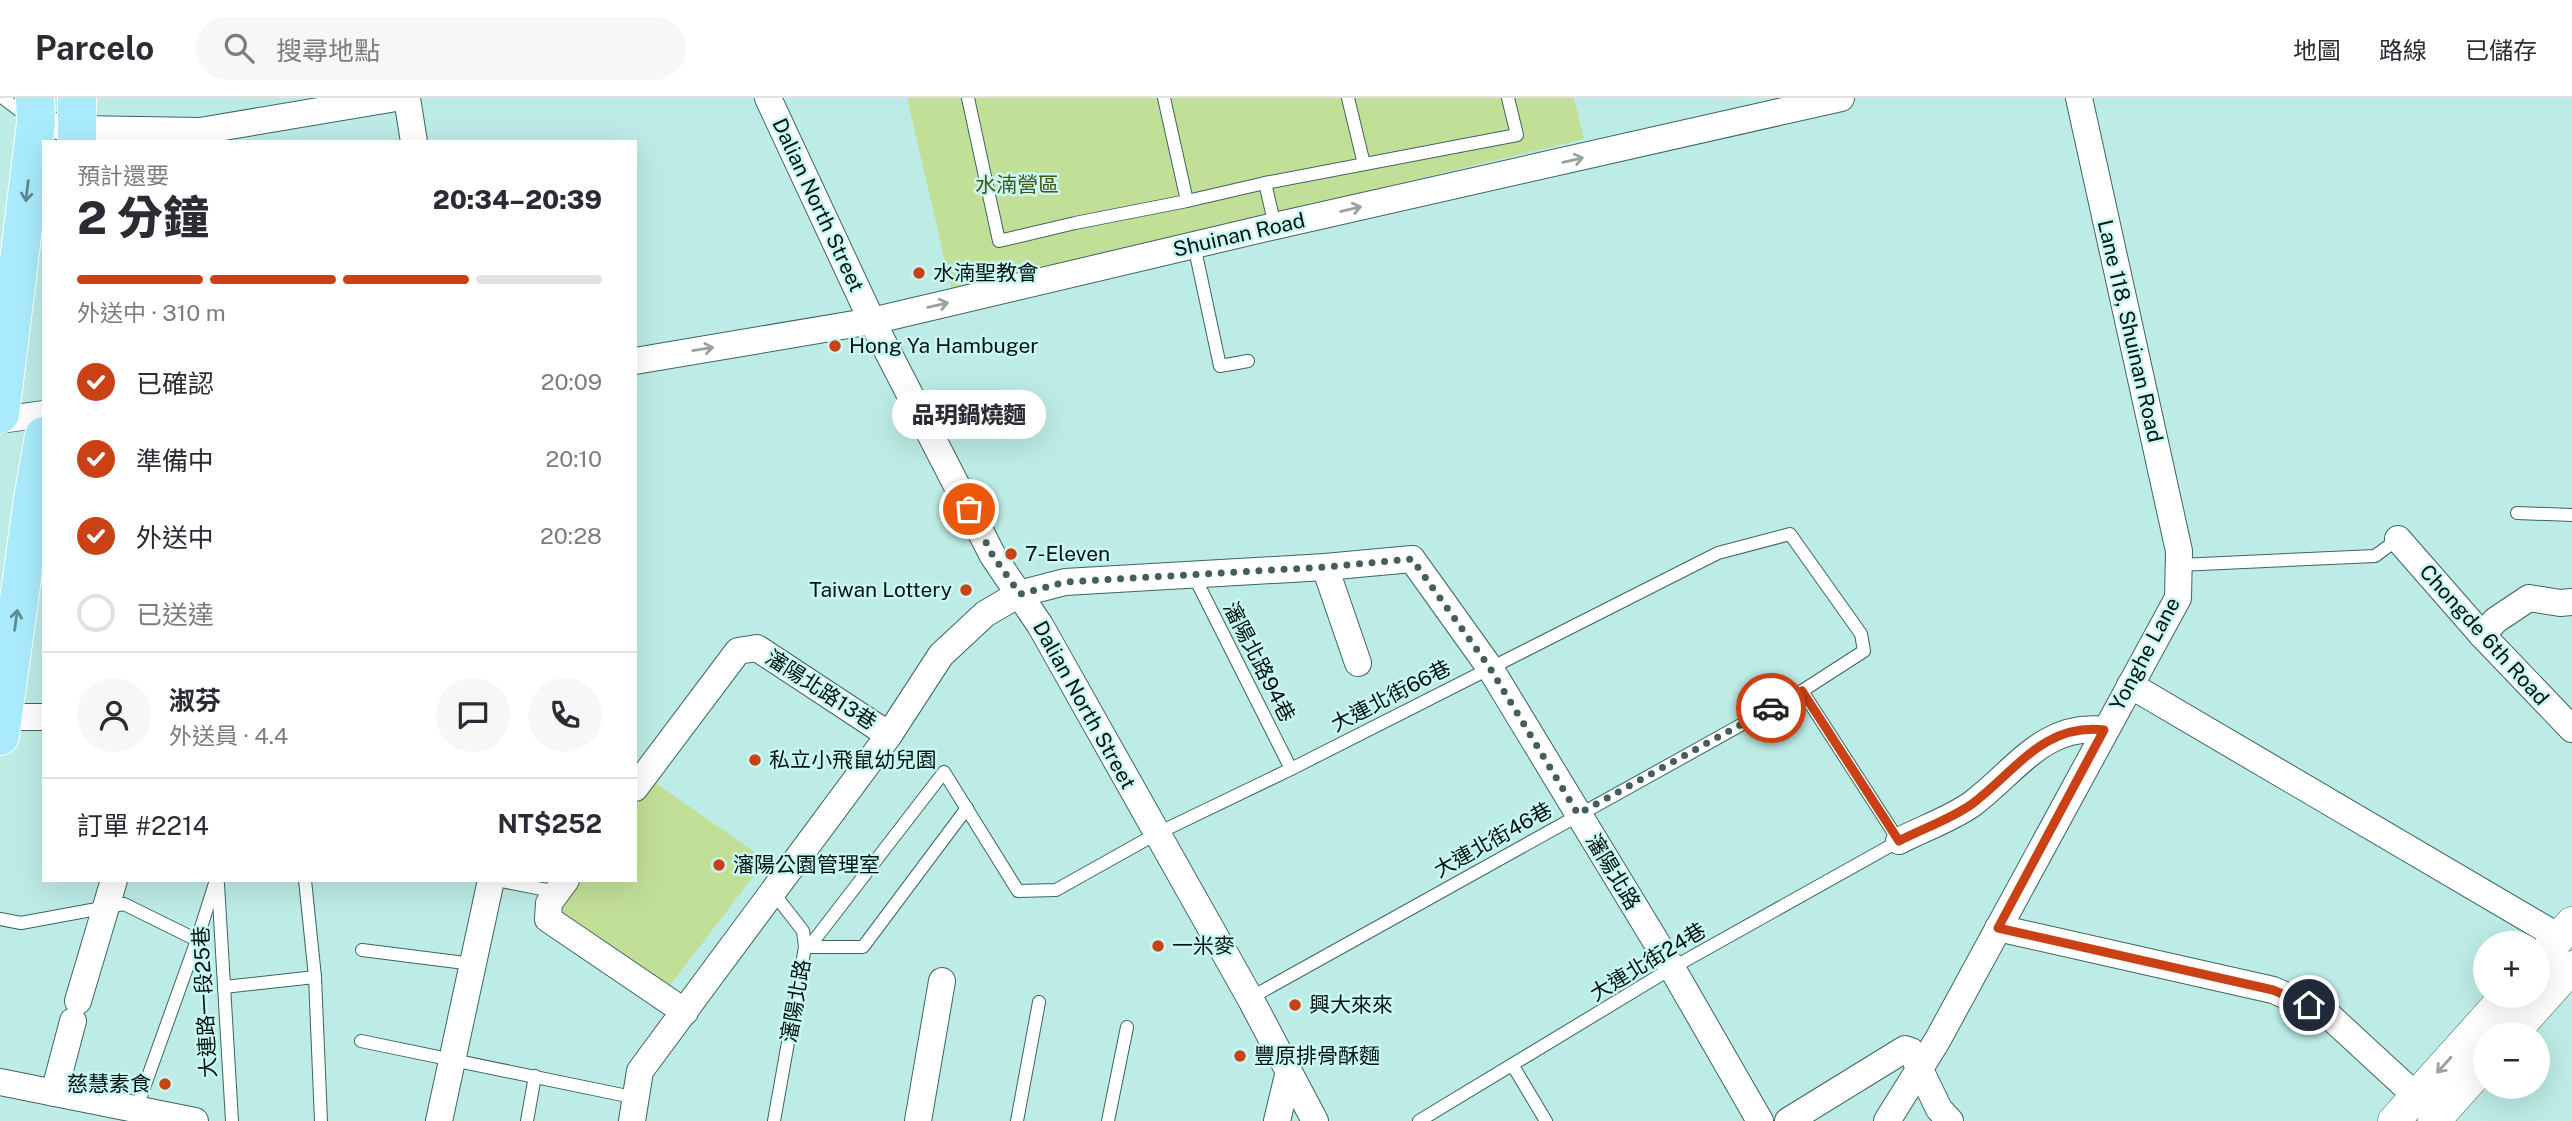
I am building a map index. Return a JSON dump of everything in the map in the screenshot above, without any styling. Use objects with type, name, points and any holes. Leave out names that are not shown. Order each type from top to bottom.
[{"type":"main road","points":[[0,414],[35,111]]},
{"type":"main road","points":[[1,727],[35,553],[42,462]]},
{"type":"street","points":[[35,111],[77,123],[200,131],[396,98]]},
{"type":"street","points":[[407,98],[414,140]]},
{"type":"street","name":"Dalian North Street","points":[[768,98],[872,321],[993,556],[1040,625],[1250,998],[1315,1121]]},
{"type":"street","name":"Shuinan Road","points":[[637,361],[872,321],[1787,105],[1841,98]]},
{"type":"street","name":"Lane 118, Shuinan Road","points":[[2078,98],[2179,551],[2179,565]]},
{"type":"street","points":[[0,420],[42,414]]},
{"type":"street","name":"Chongde 6th Road","points":[[2398,539],[2482,635],[2572,729]]},
{"type":"street","name":"瀋陽北路","points":[[1325,567],[1412,559],[1490,668],[1672,968],[1760,1121]]},
{"type":"street","name":"Yonghe Lane","points":[[1887,1121],[1937,1041],[2178,598],[2179,565]]},
{"type":"street","points":[[635,1110],[640,1072],[889,734],[941,655],[985,614],[1020,594],[1065,582],[1325,567],[1358,663]]},
{"type":"street","points":[[2482,635],[2496,620],[2529,598],[2560,603],[2572,602]]},
{"type":"street","name":"瀋陽北路13巷","points":[[639,776],[737,652],[757,648],[889,734]]},
{"type":"street","points":[[2130,685],[2565,930],[2550,947]]},
{"type":"street","points":[[1,727],[42,717]]},
{"type":"street","points":[[1899,841],[1971,805],[2039,745],[2085,727],[2104,730]]},
{"type":"street","points":[[54,1093],[113,882]]},
{"type":"street","points":[[439,1121],[494,882]]},
{"type":"street","points":[[561,886],[549,903],[548,919],[685,1012]]},
{"type":"street","points":[[1998,928],[2273,990],[2326,1013],[2432,1114]]},
{"type":"street","points":[[2523,1022],[2572,967]]},
{"type":"street","points":[[919,1121],[942,981]]},
{"type":"street","points":[[2432,1114],[2498,1008]]},
{"type":"street","points":[[1787,1121],[1905,1049],[1911,1051],[1939,1109],[1950,1121]]},
{"type":"street","points":[[1277,1121],[1289,1075]]},
{"type":"street","points":[[2394,1121],[2432,1114],[2473,1075]]},
{"type":"street","points":[[0,1082],[135,1114],[195,1121]]},
{"type":"lane","points":[[3,98],[35,111]]},
{"type":"lane","points":[[968,98],[999,241],[1265,183],[1517,135],[1508,98]]},
{"type":"lane","points":[[1164,98],[1187,201]]},
{"type":"lane","points":[[1348,98],[1364,164]]},
{"type":"lane","points":[[1265,183],[1275,226]]},
{"type":"lane","points":[[1194,245],[1220,366],[1248,361]]},
{"type":"lane","points":[[2517,513],[2572,515]]},
{"type":"lane","name":"大連北街66巷","points":[[967,808],[1018,891],[1056,890],[1156,834],[1291,769],[1717,553],[1790,534],[1861,634],[1864,651]]},
{"type":"lane","points":[[2179,565],[2375,556],[2398,539]]},
{"type":"lane","name":"瀋陽北路94巷","points":[[1193,573],[1291,769]]},
{"type":"lane","name":"大連北街46巷","points":[[1250,998],[1802,691],[1864,651]]},
{"type":"lane","points":[[1802,691],[1899,841]]},
{"type":"lane","points":[[944,772],[967,808],[863,947],[807,947],[944,772]]},
{"type":"lane","name":"大連北街24巷","points":[[1419,1121],[1672,968],[1899,841]]},
{"type":"lane","points":[[135,1114],[215,882]]},
{"type":"lane","name":"大連路一段25巷","points":[[216,882],[232,1121]]},
{"type":"lane","points":[[305,882],[315,977],[321,1121]]},
{"type":"lane","points":[[516,882],[561,886]]},
{"type":"lane","name":"瀋陽北路","points":[[772,891],[803,931],[807,947],[774,1121]]},
{"type":"lane","points":[[0,919],[21,923],[124,904],[197,940]]},
{"type":"lane","points":[[362,950],[474,964]]},
{"type":"lane","points":[[223,987],[315,977]]},
{"type":"lane","points":[[1017,1121],[1039,1002]]},
{"type":"lane","points":[[1108,1121],[1128,1027]]},
{"type":"lane","points":[[361,1041],[535,1076],[635,1110]]},
{"type":"lane","points":[[1513,1066],[1546,1121]]},
{"type":"lane","points":[[527,1121],[535,1076]]},
{"type":"green space","name":"水湳營區","points":[[907,98],[1574,98],[1584,139],[952,291]]},
{"type":"green space","points":[[654,782],[766,860],[668,988],[563,914],[563,900],[576,882],[637,882],[637,804]]},
{"type":"way so far","points":[[969,509],[993,556],[1020,594],[1065,582],[1325,567],[1412,559],[1490,668],[1578,814],[1771,708]]},
{"type":"place","name":"水湳聖教會","points":[[919,273]]},
{"type":"place","name":"Hong Ya Hambuger","points":[[835,346]]},
{"type":"place","name":"品玥鍋燒麵","points":[[969,509]]},
{"type":"place","name":"7-Eleven","points":[[1011,554]]},
{"type":"place","name":"Taiwan Lottery","points":[[966,590]]},
{"type":"place","name":"私立小飛鼠幼兒園","points":[[755,760]]},
{"type":"place","name":"瀋陽公園管理室","points":[[719,865]]},
{"type":"place","name":"一米麥","points":[[1158,946]]},
{"type":"place","name":"興大來來","points":[[1295,1005]]},
{"type":"place","name":"豐原排骨酥麵","points":[[1240,1056]]},
{"type":"place","name":"慈慧素食","points":[[165,1084]]},
{"type":"route","points":[[1771,708],[1802,691],[1899,841],[1971,805],[2039,745],[2085,727],[2104,730],[1998,928],[2273,990],[2309,1005]]}]
